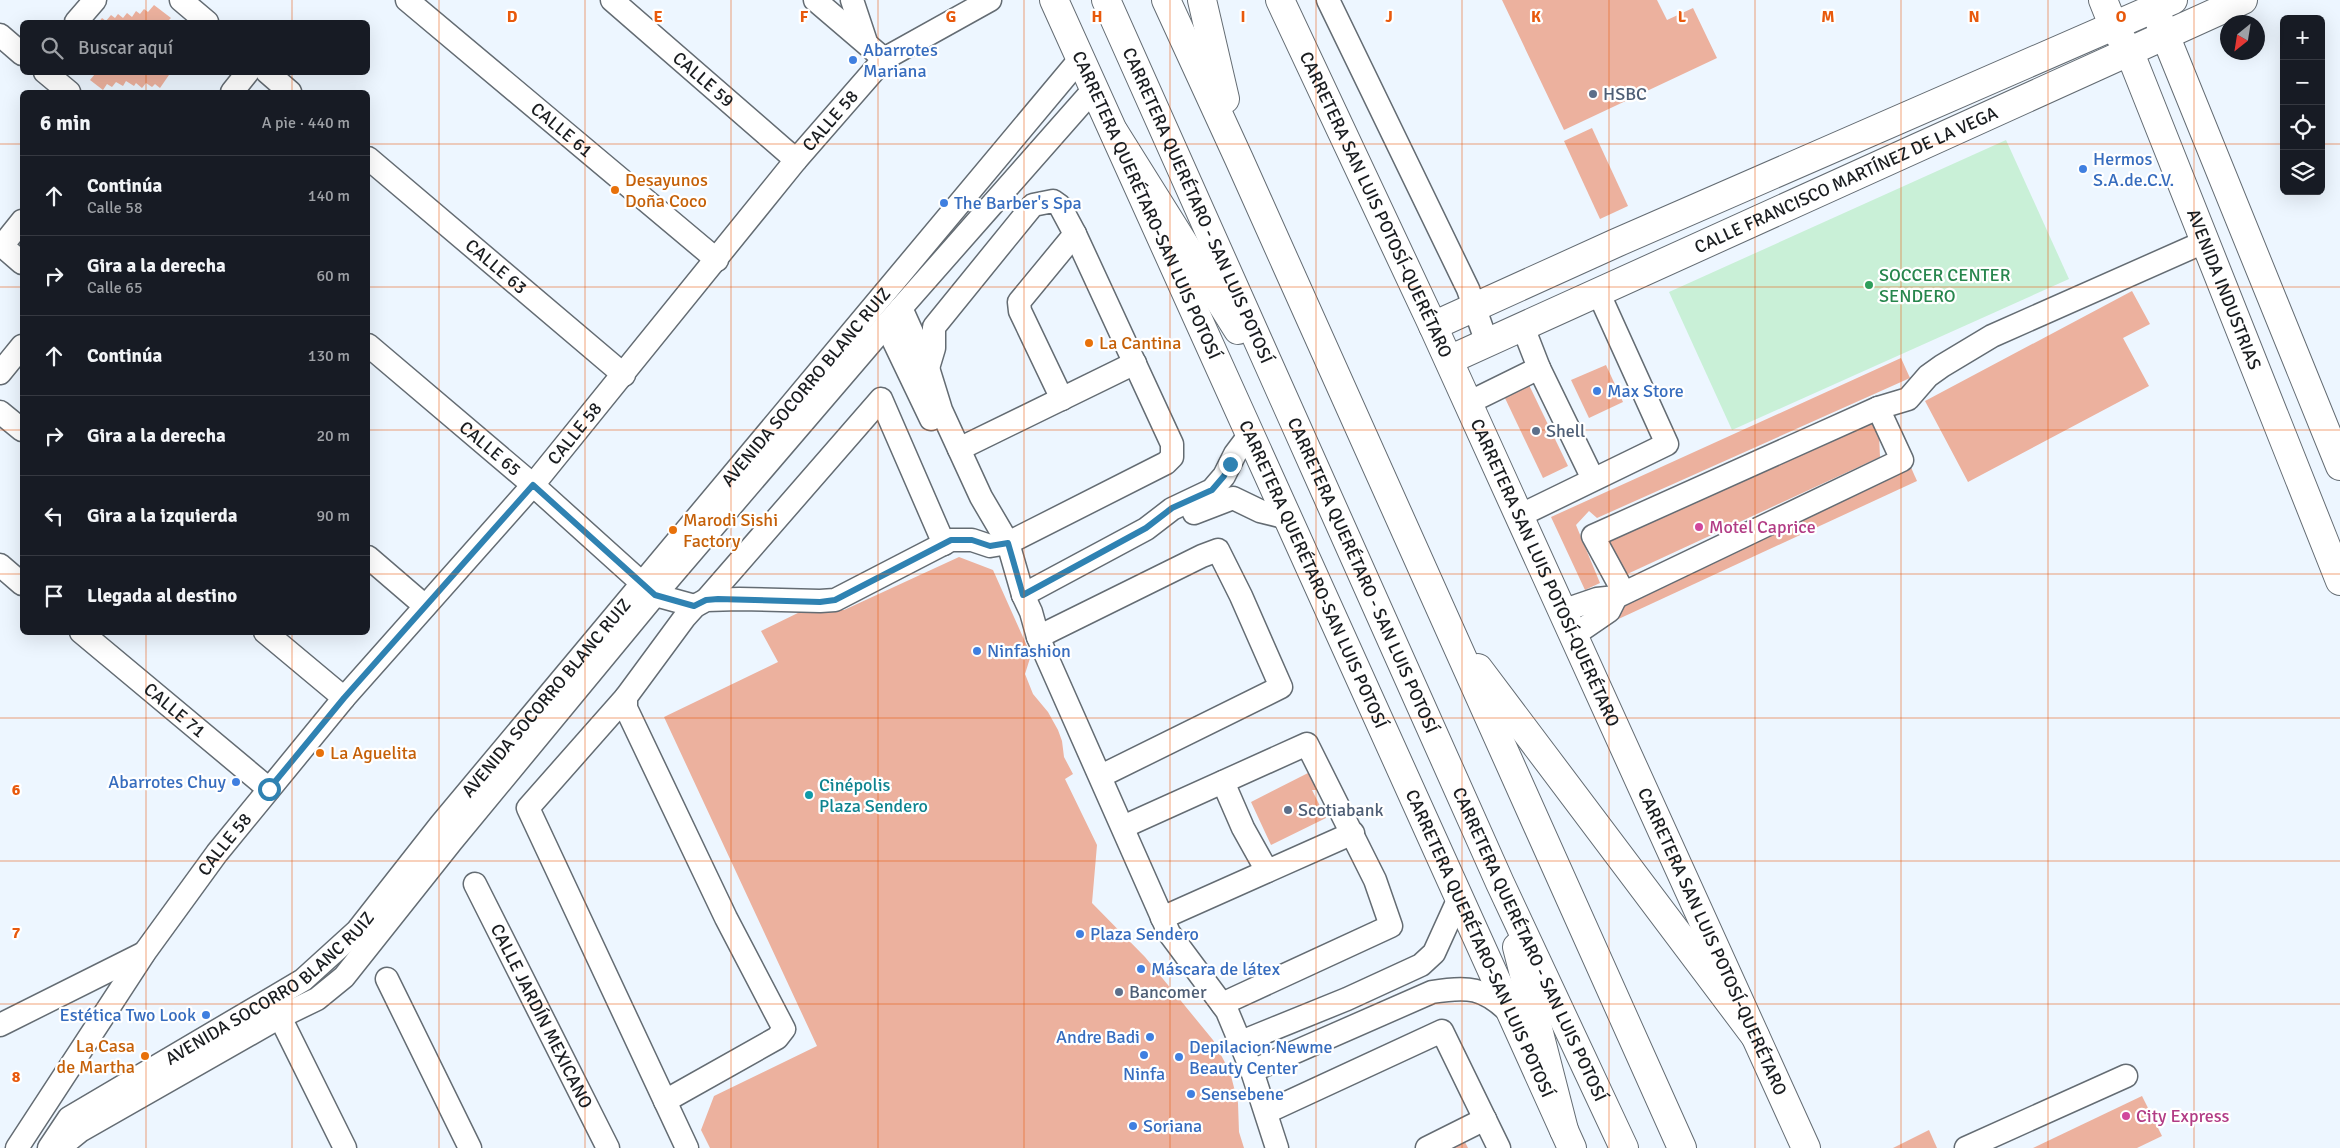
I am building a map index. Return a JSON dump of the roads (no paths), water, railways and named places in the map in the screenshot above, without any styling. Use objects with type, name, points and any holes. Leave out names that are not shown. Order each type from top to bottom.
[{"type":"main road","name":"CARRETERA QUERÉTARO-SAN LUIS POTOSÍ","points":[[1054,0],[1568,1139]]},
{"type":"main road","name":"CARRETERA QUERÉTARO - SAN LUIS POTOSÍ","points":[[1106,0],[1500,883],[1624,1148]]},
{"type":"main road","points":[[1166,0],[1240,159],[1682,1148]]},
{"type":"main road","points":[[1202,0],[1240,159]]},
{"type":"main road","name":"CARRETERA SAN LUIS POTOSÍ-QUERÉTARO","points":[[1280,0],[1449,360],[1806,1148]]},
{"type":"main road","name":"AVENIDA INDUSTRIAS","points":[[2103,0],[2113,25],[2130,53],[2340,581]]},
{"type":"main road","name":"CALLE FRANCISCO MARTÍNEZ DE LA VEGA","points":[[1449,360],[1599,294],[2243,0]]},
{"type":"main road","points":[[2160,3],[2164,37],[2340,466]]},
{"type":"main road","name":"CALLE FRANCISCO MARTÍNEZ DE LA VEGA","points":[[1433,326],[1474,306],[2160,3]]},
{"type":"main road","points":[[1982,82],[1996,113]]},
{"type":"main road","points":[[1114,132],[1286,404]]},
{"type":"main road","points":[[1616,243],[1632,279]]},
{"type":"main road","points":[[1448,627],[1755,1036]]},
{"type":"main road","points":[[1500,883],[1568,1139]]},
{"type":"street","points":[[78,20],[96,0]]},
{"type":"street","name":"CALLE 61","points":[[407,0],[717,260]]},
{"type":"street","name":"CALLE 59","points":[[612,0],[796,160]]},
{"type":"street","points":[[814,0],[884,59]]},
{"type":"street","points":[[852,0],[866,42]]},
{"type":"street","name":"CALLE 58","points":[[17,1148],[145,952],[217,854],[344,698],[533,485],[624,375],[796,160],[884,59],[990,0]]},
{"type":"street","points":[[1328,0],[1474,306],[1488,343]]},
{"type":"street","points":[[0,35],[20,52]]},
{"type":"street","name":"AVENIDA SOCORRO BLANC RUIZ","points":[[49,1148],[69,1118],[276,1008],[317,999],[344,977],[364,938],[447,832],[644,595],[1080,59]]},
{"type":"street","points":[[48,75],[66,90]]},
{"type":"street","points":[[234,90],[246,75]]},
{"type":"street","points":[[270,75],[288,90]]},
{"type":"street","name":"AVENIDA SOCORRO BLANC RUIZ","points":[[644,595],[1094,89]]},
{"type":"street","points":[[1018,136],[1030,138],[1036,144],[1037,153]]},
{"type":"street","name":"CALLE 63","points":[[370,160],[624,375]]},
{"type":"street","points":[[644,595],[695,608],[739,598],[820,602],[835,600],[951,540],[972,540],[999,544],[1166,463],[1172,457],[1172,444],[1076,234],[1060,206],[1053,201],[1033,205],[934,327],[934,348],[928,368]]},
{"type":"street","points":[[20,223],[1,245],[20,261]]},
{"type":"street","points":[[1062,399],[1020,311],[1019,302],[1076,234]]},
{"type":"street","points":[[1620,595],[1593,536],[1878,408],[1908,399],[1928,376],[1992,336],[2206,247]]},
{"type":"street","points":[[1519,516],[1667,444],[1599,294]]},
{"type":"street","points":[[901,308],[928,368],[941,410],[981,497],[999,544]]},
{"type":"street","points":[[886,325],[999,544],[1031,612],[1038,637],[1169,933],[1222,1004],[1241,1042],[1267,1112],[1277,1148]]},
{"type":"street","points":[[1523,327],[1538,368],[1593,479]]},
{"type":"street","name":"CALLE 65","points":[[370,347],[533,485],[644,595]]},
{"type":"street","points":[[0,373],[20,348]]},
{"type":"street","points":[[959,449],[1135,363]]},
{"type":"street","points":[[1468,403],[1538,368]]},
{"type":"street","points":[[687,1148],[528,808],[626,697],[695,608],[881,399],[944,544]]},
{"type":"street","points":[[1562,611],[1597,599],[1620,595],[1902,460],[1878,408]]},
{"type":"street","points":[[0,412],[20,428]]},
{"type":"street","points":[[1023,595],[1146,528],[1172,508],[1212,490],[1224,476],[1235,454],[1250,434]]},
{"type":"street","points":[[1146,528],[1180,521],[1206,507],[1233,498],[1260,511],[1288,518]]},
{"type":"street","points":[[1038,637],[1202,556],[1218,550],[1241,596],[1281,687],[1101,776]]},
{"type":"street","points":[[370,559],[425,606]]},
{"type":"street","points":[[0,565],[20,582]]},
{"type":"street","points":[[1574,635],[1610,611],[1620,595]]},
{"type":"street","name":"CALLE 71","points":[[85,635],[269,789]]},
{"type":"street","points":[[269,635],[344,698]]},
{"type":"street","points":[[626,697],[626,708],[700,863],[784,1029],[777,1038],[665,1101]]},
{"type":"street","points":[[1123,827],[1307,744],[1375,880],[1391,926],[1222,1004]]},
{"type":"street","points":[[1223,782],[1243,828],[1267,871]]},
{"type":"street","points":[[1162,918],[1353,833]]},
{"type":"street","name":"CALLE JARDÍN MEXICANO","points":[[475,884],[608,1148]]},
{"type":"street","points":[[1241,1042],[1347,1000],[1421,966],[1434,952],[1459,898]]},
{"type":"street","points":[[0,1025],[145,952]]},
{"type":"street","points":[[387,979],[470,1148]]},
{"type":"street","points":[[1252,1071],[1432,992],[1456,988],[1478,991],[1496,999],[1512,1015]]},
{"type":"street","points":[[276,1008],[345,1148]]},
{"type":"street","name":"AVENIDA SOCORRO BLANC RUIZ","points":[[59,1148],[80,1131],[276,1008]]},
{"type":"street","points":[[1267,1112],[1442,1031],[1499,1148]]},
{"type":"street","points":[[1966,1148],[2126,1076]]},
{"type":"street","points":[[1427,1148],[1485,1119]]},
{"type":"place","name":"Abarrotes Mariana","points":[[853,60]]},
{"type":"place","name":"HSBC","points":[[1593,94]]},
{"type":"place","name":"Hermos S.A.de.C.V.","points":[[2083,169]]},
{"type":"place","name":"Desayunos Doña Coco","points":[[615,190]]},
{"type":"place","name":"The Barber's Spa","points":[[944,203]]},
{"type":"place","name":"SOCCER CENTER SENDERO","points":[[1869,285]]},
{"type":"place","name":"La Cantina","points":[[1089,343]]},
{"type":"place","name":"Max Store","points":[[1597,391]]},
{"type":"place","name":"Shell","points":[[1536,431]]},
{"type":"place","name":"Motel Caprice","points":[[1699,527]]},
{"type":"place","name":"Marodi Sishi Factory","points":[[673,530]]},
{"type":"place","name":"Ninfashion","points":[[977,651]]},
{"type":"place","name":"La Aguelita","points":[[320,753]]},
{"type":"place","name":"Abarrotes Chuy","points":[[236,782]]},
{"type":"place","name":"Cinépolis Plaza Sendero","points":[[809,795]]},
{"type":"place","name":"Scotiabank","points":[[1288,810]]},
{"type":"place","name":"Plaza Sendero","points":[[1080,934]]},
{"type":"place","name":"Máscara de látex","points":[[1141,969]]},
{"type":"place","name":"Bancomer","points":[[1119,992]]},
{"type":"place","name":"Estética Two Look","points":[[206,1015]]},
{"type":"place","name":"Andre Badi","points":[[1150,1037]]},
{"type":"place","name":"Ninfa","points":[[1144,1055]]},
{"type":"place","name":"La Casa de Martha","points":[[145,1056]]},
{"type":"place","name":"Depilacion Newme Beauty Center","points":[[1179,1057]]},
{"type":"place","name":"Sensebene","points":[[1191,1094]]},
{"type":"place","name":"City Express","points":[[2126,1116]]},
{"type":"place","name":"Soriana","points":[[1133,1126]]}]
